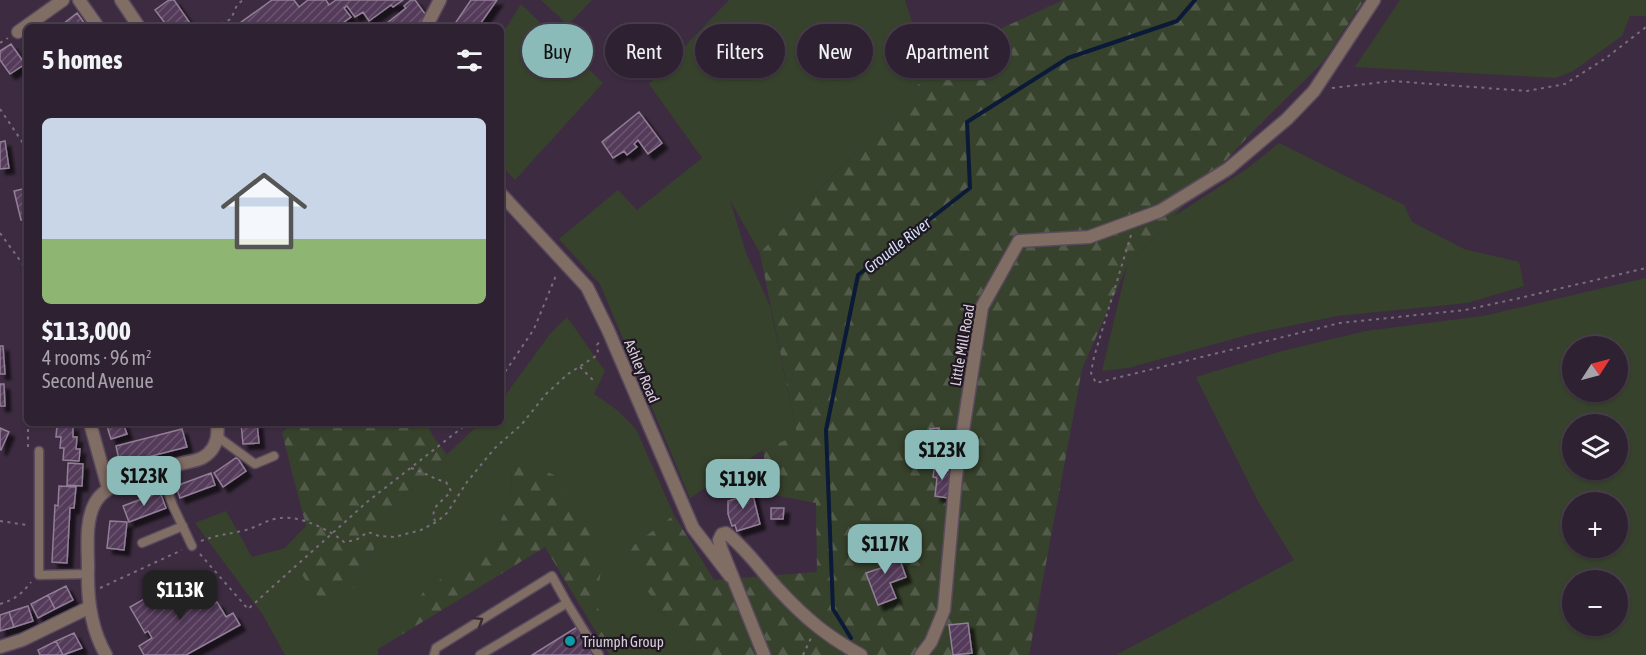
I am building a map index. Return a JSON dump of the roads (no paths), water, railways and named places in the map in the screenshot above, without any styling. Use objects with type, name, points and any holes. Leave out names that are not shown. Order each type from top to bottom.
[{"type":"street","points":[[29,24],[63,0]]},
{"type":"street","points":[[79,0],[96,24]]},
{"type":"street","points":[[121,0],[136,24]]},
{"type":"street","points":[[428,24],[440,0]]},
{"type":"street","name":"Little Mill Road","points":[[921,655],[931,642],[944,610],[956,476],[982,307],[1019,241],[1089,237],[1160,212],[1228,169],[1287,119],[1314,91],[1374,0]]},
{"type":"street","points":[[18,32],[24,28]]},
{"type":"street","name":"Ashley Road","points":[[504,197],[587,287],[611,337],[693,528],[730,576]]},
{"type":"street","points":[[91,426],[108,488]]},
{"type":"street","points":[[106,655],[97,639],[90,607],[87,574],[90,519],[95,503],[108,488],[160,469],[202,458],[216,444],[217,426]]},
{"type":"street","points":[[764,655],[730,576],[719,540],[722,534],[726,533],[738,542],[780,591],[817,628],[861,655]]},
{"type":"street","points":[[0,646],[22,640],[90,607]]},
{"type":"lane","points":[[218,437],[255,464],[274,456]]},
{"type":"lane","points":[[39,451],[39,575],[87,574]]},
{"type":"lane","points":[[160,469],[173,506],[192,546]]},
{"type":"lane","points":[[142,543],[183,526]]},
{"type":"lane","points":[[434,655],[436,648],[552,576],[599,655]]},
{"type":"lane","points":[[480,655],[567,603]]},
{"type":"waterway","name":"Groudle River","points":[[851,638],[833,609],[826,430],[858,275],[970,188],[967,122],[1068,58],[1177,21],[1195,0]]},
{"type":"place","name":"Triumph Group","points":[[570,641]]}]
